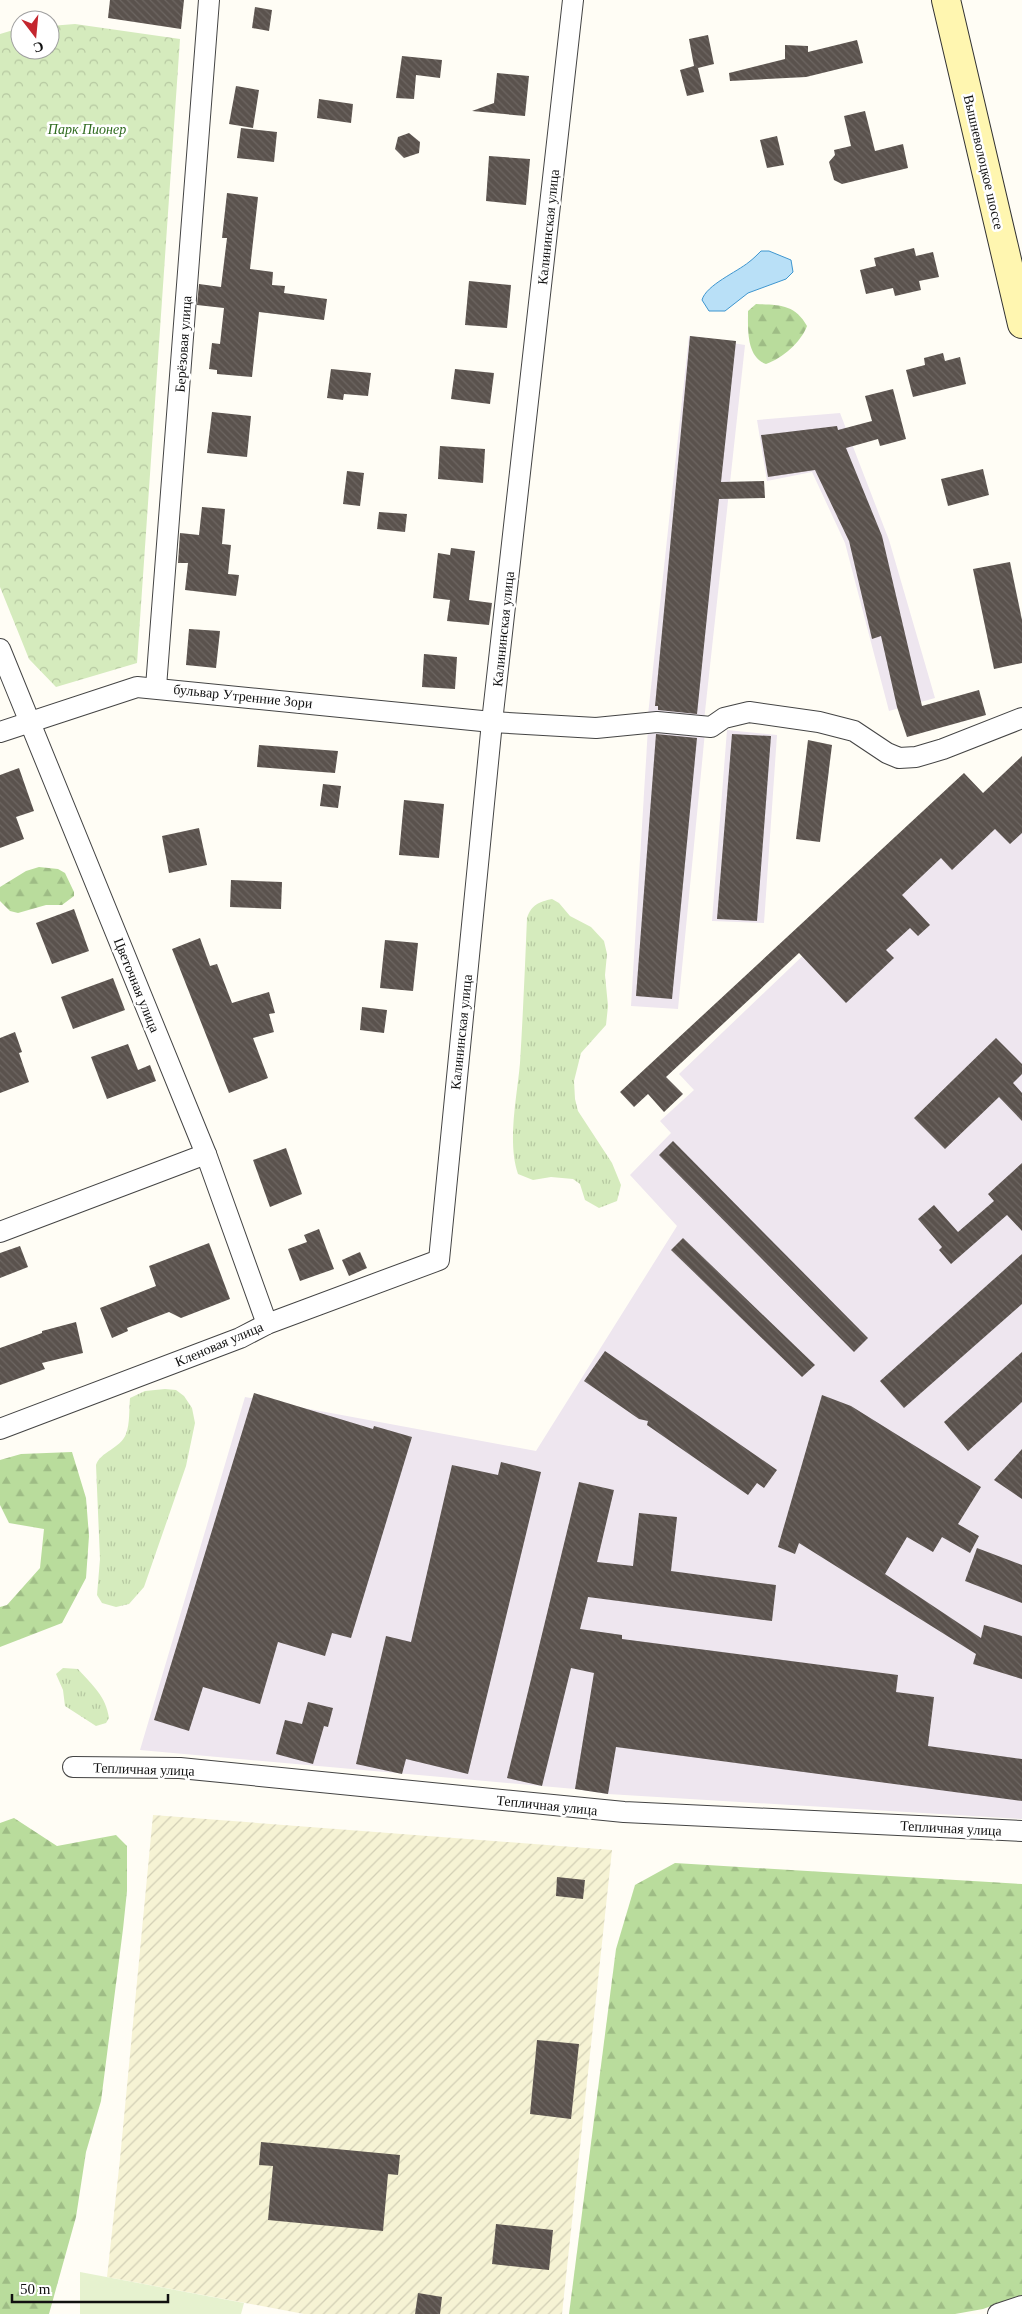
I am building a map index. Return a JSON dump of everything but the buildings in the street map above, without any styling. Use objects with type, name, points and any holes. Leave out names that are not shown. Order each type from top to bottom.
[{"type":"main road","name":"Вышневолоцкое шоссе","points":[[946,0],[1022,324]]},
{"type":"street","name":"Берёзовая улица","points":[[156,687],[209,0]]},
{"type":"street","name":"Калининская улица","points":[[439,1260],[492,722],[573,0]]},
{"type":"street","name":"Цветочная улица","points":[[0,649],[206,1154],[267,1324]]},
{"type":"street","name":"бульвар Утренние Зори","points":[[0,732],[137,687],[156,687],[492,722],[596,728],[657,722],[711,727],[724,718],[749,712],[819,722],[854,731],[886,753],[899,758],[943,749],[1022,718]]},
{"type":"street","points":[[0,1232],[206,1154]]},
{"type":"street","name":"Кленовая улица","points":[[0,1429],[240,1338],[267,1324],[439,1260]]},
{"type":"street","name":"Тепличная улица","points":[[73,1767],[180,1768],[624,1812],[1022,1831]]},
{"type":"street","points":[[998,2314],[1022,2306]]},
{"type":"shaded area","points":[[689,336],[745,345],[704,721],[648,715]]},
{"type":"shaded area","points":[[840,413],[889,540],[935,698],[889,711],[845,543],[812,472],[767,481],[757,420]]},
{"type":"shaded area","points":[[648,728],[705,732],[678,1009],[631,1006]]},
{"type":"shaded area","points":[[727,730],[777,735],[764,923],[712,921]]},
{"type":"shaded area","points":[[1022,757],[1022,1819],[608,1794],[575,1789],[140,1750],[245,1397],[536,1451],[677,1226],[630,1175],[671,1133],[660,1121],[694,1090],[679,1074],[857,904],[969,807]]},
{"type":"shaded area","points":[[153,1815],[612,1850],[562,2314],[304,2314],[107,2277]]},
{"type":"green space","name":"Парк Пионер","points":[[75,24],[180,39],[137,663],[56,687],[29,659],[0,587],[0,34],[10,31],[10,60],[60,60],[60,25]]},
{"type":"green space","points":[[756,304],[786,307],[797,313],[807,326],[791,349],[779,358],[766,364],[755,355],[749,341],[748,311]]},
{"type":"green space","points":[[39,867],[58,869],[65,873],[74,896],[62,905],[46,905],[18,913],[10,911],[0,901],[0,887],[26,871]]},
{"type":"green space","points":[[552,899],[559,903],[570,916],[591,927],[604,941],[607,954],[605,975],[608,1006],[606,1025],[581,1053],[574,1081],[578,1111],[612,1163],[621,1185],[617,1201],[599,1208],[585,1200],[580,1184],[573,1179],[551,1177],[533,1180],[518,1174],[513,1148],[515,1105],[520,1063],[527,918],[536,904]]},
{"type":"green space","points":[[176,1390],[184,1396],[192,1408],[195,1423],[186,1466],[144,1587],[129,1604],[116,1607],[102,1603],[97,1595],[100,1559],[96,1465],[102,1457],[120,1443],[126,1434],[129,1421],[130,1398],[145,1391]]},
{"type":"green space","points":[[72,1452],[86,1498],[89,1536],[86,1578],[62,1623],[0,1647],[0,1607],[7,1605],[40,1568],[44,1529],[9,1523],[0,1505],[0,1460],[21,1454]]},
{"type":"green space","points":[[63,1668],[78,1669],[98,1691],[105,1703],[109,1718],[106,1723],[96,1726],[65,1706],[63,1690],[56,1674]]},
{"type":"green space","points":[[14,1818],[57,1846],[116,1835],[127,1846],[127,1891],[101,2101],[86,2152],[76,2217],[49,2314],[0,2314],[0,1823]]},
{"type":"green space","points":[[675,1863],[1022,1884],[1022,2295],[983,2309],[955,2314],[569,2314],[616,1949],[635,1885]]},
{"type":"green space","points":[[80,2272],[244,2303],[241,2314],[80,2314]]},
{"type":"water","points":[[761,251],[769,251],[791,260],[793,272],[786,279],[748,293],[725,311],[709,311],[702,300],[709,289],[744,266]]}]
